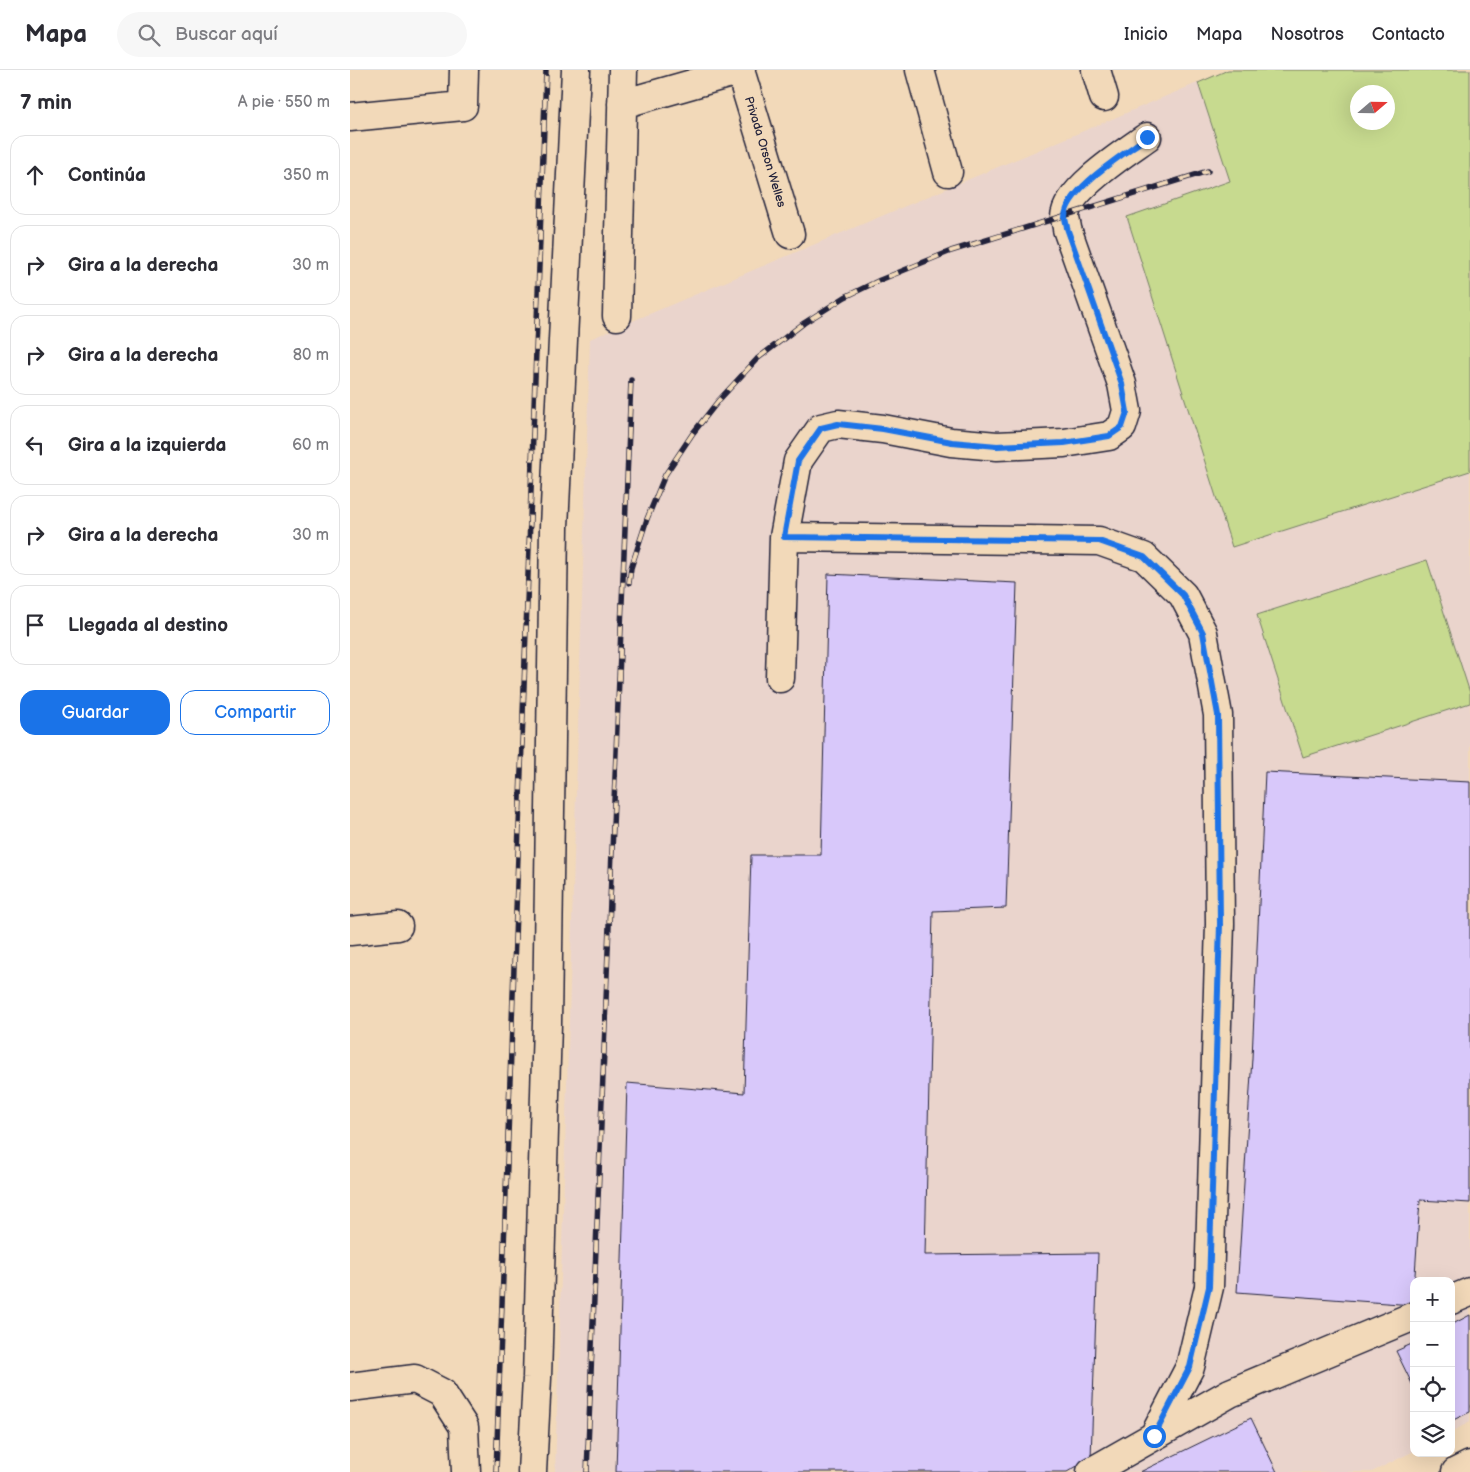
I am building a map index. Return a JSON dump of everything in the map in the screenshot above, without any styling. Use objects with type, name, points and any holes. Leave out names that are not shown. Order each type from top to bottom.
[{"type":"street","points":[[350,117],[463,106],[464,70]]},
{"type":"street","points":[[532,1472],[537,1378],[547,1023],[554,527],[576,70]]},
{"type":"street","points":[[618,316],[623,70]]},
{"type":"street","points":[[622,104],[741,70]]},
{"type":"street","name":"Privada Orson Welles","points":[[741,70],[790,234]]},
{"type":"street","points":[[920,70],[948,172]]},
{"type":"street","points":[[1096,70],[1104,97]]},
{"type":"street","points":[[780,678],[784,537],[798,461],[821,428],[838,424],[883,429],[952,442],[997,446],[1073,442],[1109,436],[1122,427],[1127,412],[1122,384],[1067,228],[1065,216],[1074,197],[1087,182],[1147,137]]},
{"type":"street","points":[[784,537],[1099,541],[1144,557],[1183,595],[1203,633],[1218,715],[1220,924],[1209,1287],[1190,1367],[1154,1436]]},
{"type":"street","points":[[350,931],[398,926]]},
{"type":"street","points":[[1455,1298],[1470,1292]]},
{"type":"street","points":[[1091,1472],[1230,1393],[1410,1318]]},
{"type":"street","points":[[350,1387],[415,1379],[442,1393],[464,1426],[466,1472]]},
{"type":"street","points":[[1456,1472],[1470,1465]]},
{"type":"shaded area","points":[[1228,70],[1470,70],[1470,1422],[1455,1430],[1455,1277],[1410,1277],[1410,1453],[1372,1472],[555,1472],[590,339]]},
{"type":"green space","points":[[1228,70],[1470,70],[1470,471],[1232,547],[1127,217],[1230,181],[1198,83]]},
{"type":"green space","points":[[1427,560],[1470,693],[1470,703],[1303,757],[1257,615]]},
{"type":"building","points":[[828,574],[1017,583],[1006,908],[933,911],[925,1255],[1098,1253],[1091,1458],[1067,1472],[616,1472],[627,1083],[744,1093],[751,855],[821,855]]},
{"type":"building","points":[[1265,772],[1470,782],[1470,1203],[1420,1200],[1415,1277],[1410,1277],[1410,1305],[1237,1292],[1252,1058]]},
{"type":"building","points":[[1470,1315],[1470,1412],[1455,1419],[1455,1367],[1455,1323]]},
{"type":"building","points":[[1410,1345],[1410,1380],[1396,1351]]},
{"type":"building","points":[[1251,1418],[1277,1472],[1140,1472]]},
{"type":"railway","points":[[496,1472],[546,70]]},
{"type":"railway","points":[[629,583],[631,568],[647,519],[665,475],[693,433],[719,400],[757,359],[804,323],[845,297],[880,280],[951,251],[1208,171]]},
{"type":"railway","points":[[587,1472],[631,380]]},
{"type":"route","points":[[1147,137],[1087,182],[1074,197],[1065,216],[1067,228],[1122,384],[1127,412],[1122,427],[1109,436],[1064,443],[997,446],[952,442],[883,429],[838,424],[821,428],[798,461],[784,537],[1099,541],[1144,557],[1183,595],[1203,633],[1218,715],[1220,924],[1209,1287],[1190,1367],[1154,1436]]}]
